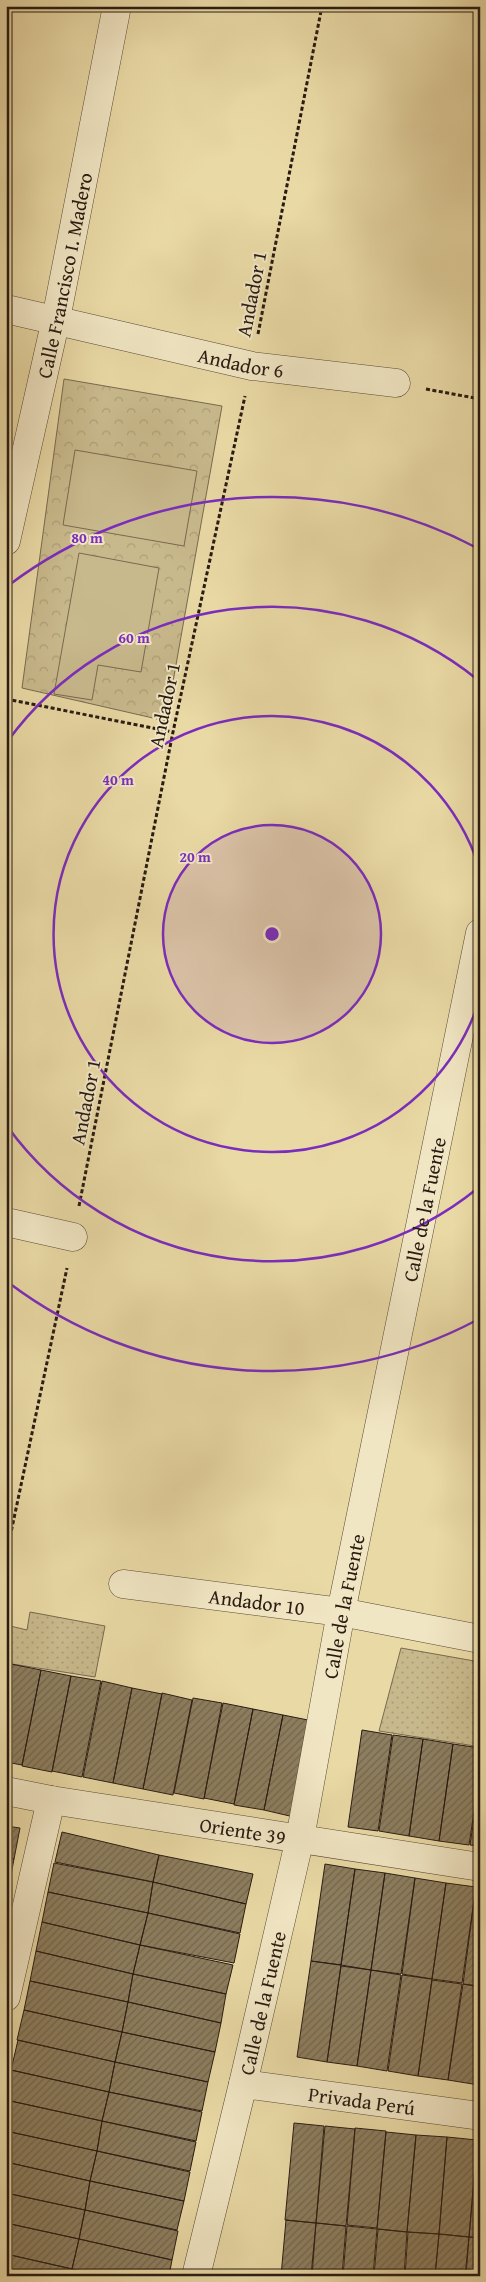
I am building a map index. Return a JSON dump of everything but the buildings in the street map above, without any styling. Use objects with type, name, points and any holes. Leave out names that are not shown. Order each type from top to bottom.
[{"type":"street","name":"Calle Francisco I. Madero","points":[[6,541],[56,319],[117,6]]},
{"type":"street","name":"Andador 6","points":[[6,309],[56,319],[252,366],[396,383]]},
{"type":"street","name":"Calle de la Fuente","points":[[196,2276],[300,1838],[341,1612],[480,933]]},
{"type":"street","points":[[6,1222],[73,1237]]},
{"type":"street","name":"Andador 10","points":[[123,1584],[341,1612],[480,1639]]},
{"type":"street","name":"Oriente 39","points":[[6,1791],[51,1800],[480,1867]]},
{"type":"street","points":[[6,1997],[51,1800]]},
{"type":"street","name":"Privada Perú","points":[[243,2084],[480,2116]]},
{"type":"path","name":"Andador 1","points":[[6,1556],[73,1237],[174,732],[252,366],[322,6]]},
{"type":"path","points":[[396,383],[480,399]]},
{"type":"path","points":[[6,699],[174,732]]},
{"type":"green space","points":[[64,379],[222,406],[166,721],[22,688]]},
{"type":"green space","points":[[75,450],[197,471],[184,546],[63,525]]},
{"type":"green space","points":[[79,553],[159,568],[141,672],[98,665],[92,700],[54,694]]},
{"type":"green space","points":[[30,1612],[105,1626],[95,1677],[6,1663],[6,1625],[27,1630]]},
{"type":"green space","points":[[401,1648],[480,1662],[475,1746],[379,1731]]}]
